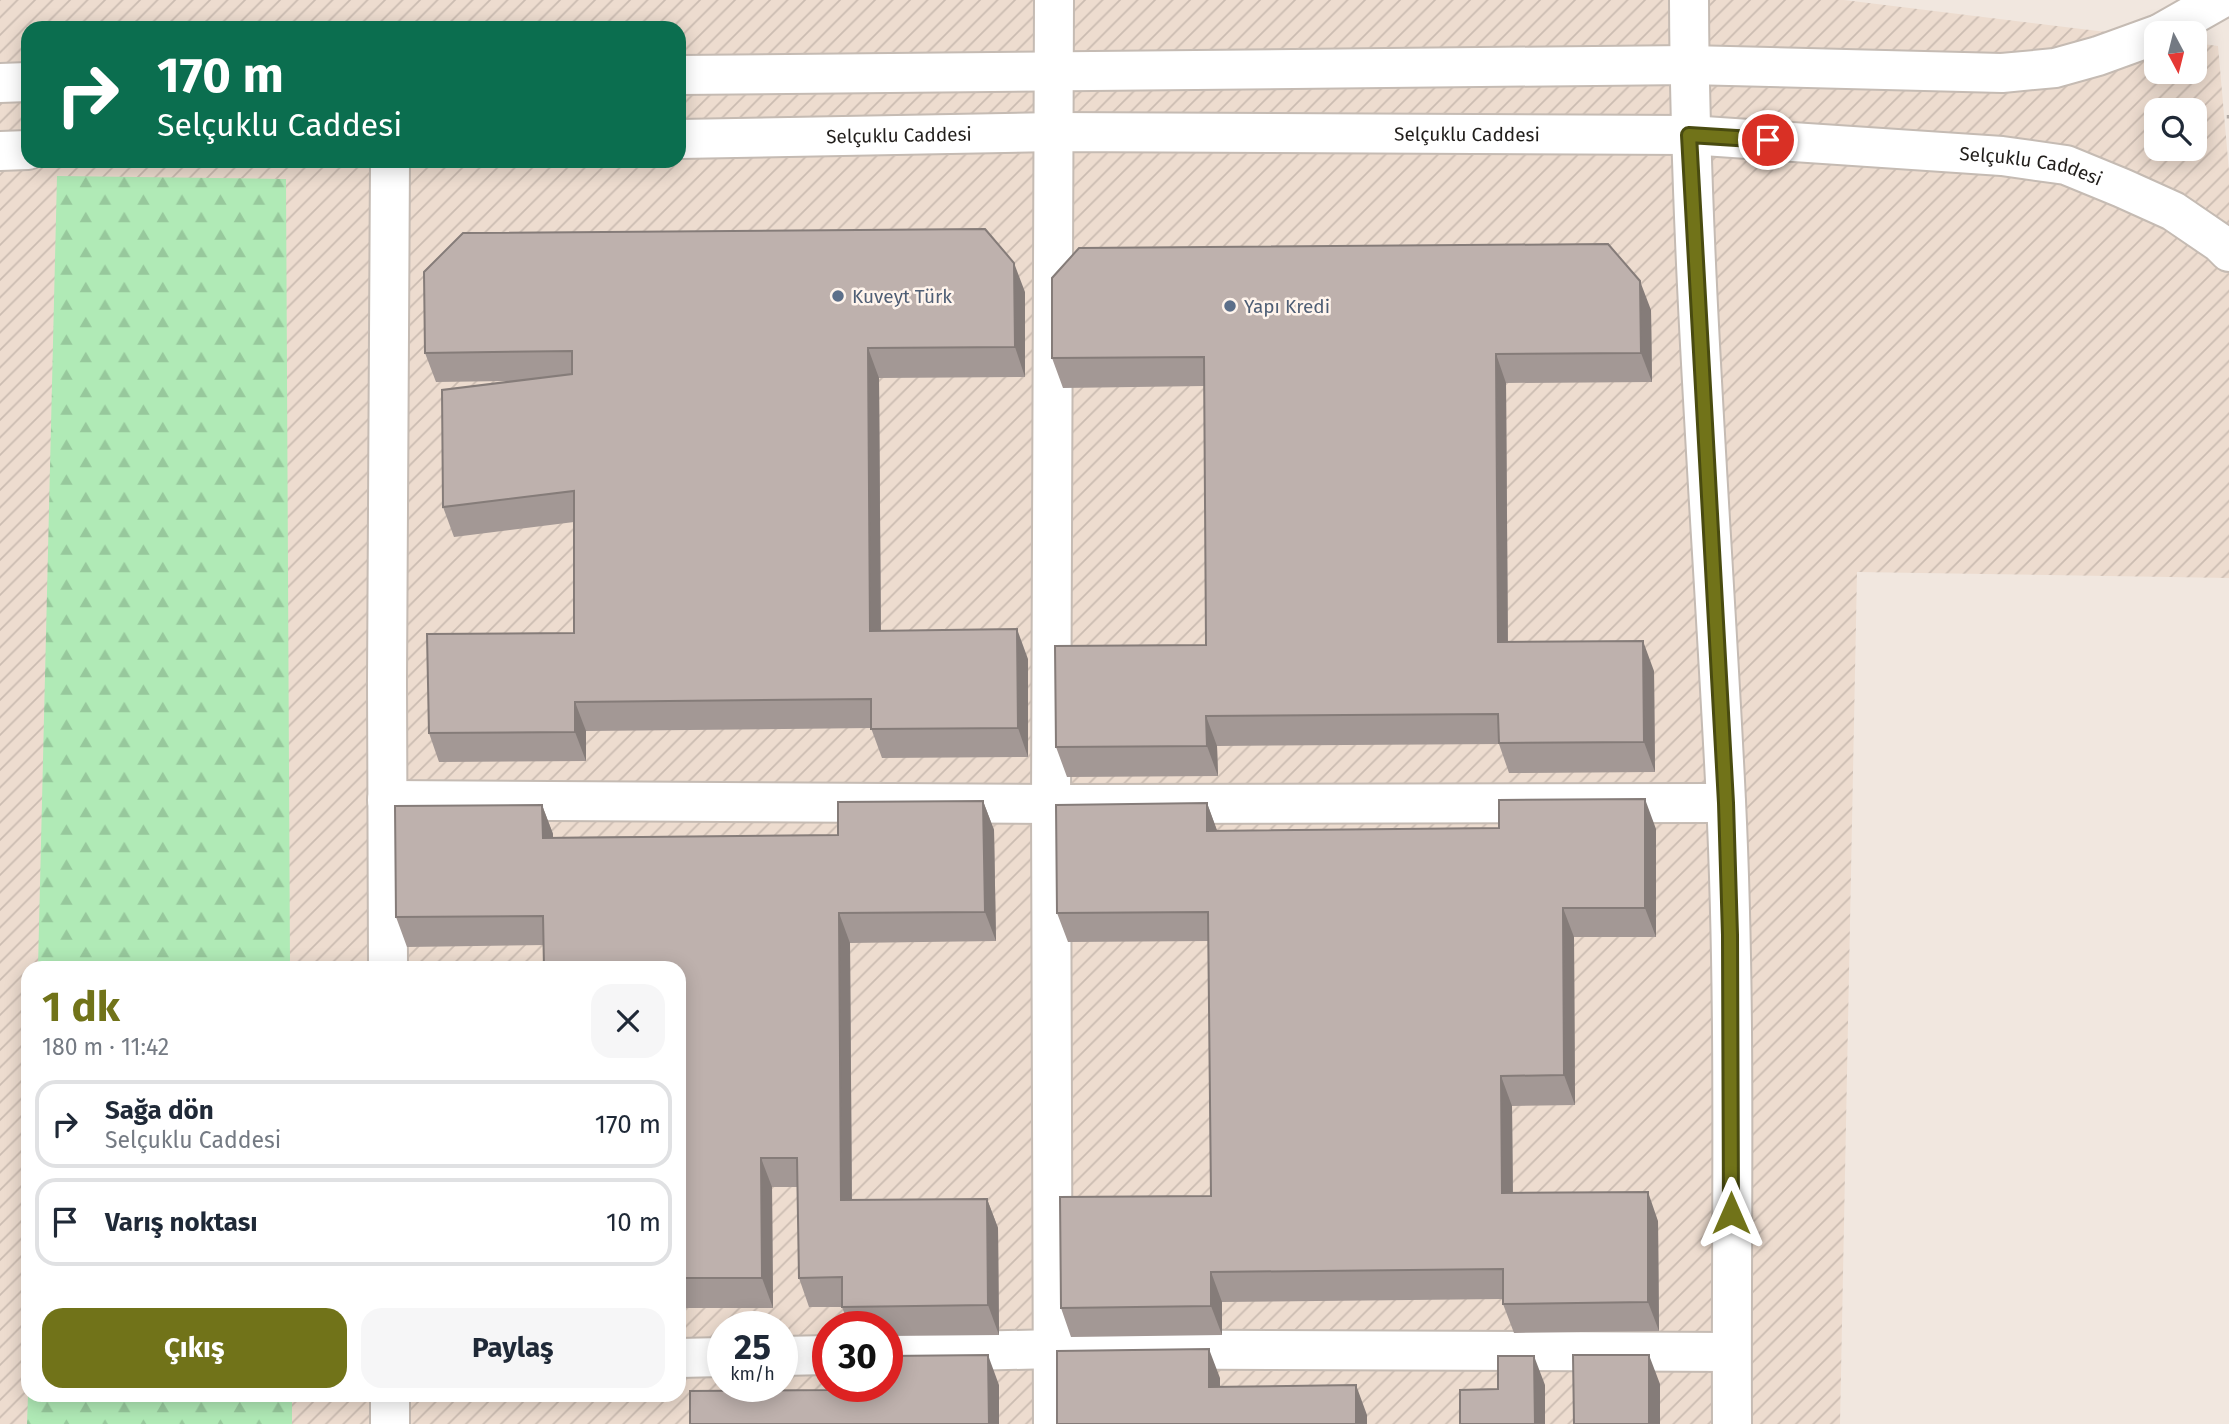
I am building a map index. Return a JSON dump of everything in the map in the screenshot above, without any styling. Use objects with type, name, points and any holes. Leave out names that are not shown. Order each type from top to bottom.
[{"type":"street","points":[[1053,1424],[1051,804],[1054,0]]},
{"type":"street","points":[[1689,0],[1689,135],[1726,803],[1730,935],[1732,1424]]},
{"type":"street","points":[[2181,21],[2219,0]]},
{"type":"street","points":[[686,75],[1689,65],[2002,73],[2054,68],[2098,57],[2144,39]]},
{"type":"street","points":[[0,83],[21,82]]},
{"type":"street","name":"Selçuklu Caddesi","points":[[686,139],[1054,132],[1689,135],[2002,156],[2066,165],[2173,211],[2220,243],[2229,253]]},
{"type":"street","points":[[0,151],[21,150]]},
{"type":"street","points":[[388,961],[390,168]]},
{"type":"street","points":[[387,800],[1051,804],[1726,803]]},
{"type":"street","points":[[903,1353],[1053,1349],[1731,1352]]},
{"type":"street","points":[[686,1358],[707,1357]]},
{"type":"street","points":[[390,1402],[390,1424]]},
{"type":"path","points":[[2229,115],[2229,123]]},
{"type":"shaded area","points":[[0,0],[1844,0],[2144,37],[2144,84],[2207,84],[2207,45],[2218,46],[2229,171],[2229,578],[1857,572],[1840,1424],[0,1424]]},
{"type":"green space","points":[[57,176],[286,179],[290,961],[38,961]]},
{"type":"green space","points":[[28,1402],[292,1402],[292,1424],[27,1424]]},
{"type":"building","points":[[985,229],[1014,263],[1015,347],[868,348],[870,631],[1017,629],[1018,728],[871,729],[871,699],[575,702],[575,732],[429,733],[427,634],[574,633],[574,491],[443,507],[442,390],[572,374],[572,351],[425,353],[424,272],[463,233]]},
{"type":"building","points":[[1608,244],[1640,281],[1641,353],[1496,354],[1498,642],[1643,641],[1644,742],[1499,743],[1498,714],[1206,716],[1207,746],[1056,747],[1055,646],[1206,645],[1204,357],[1052,358],[1052,278],[1079,248]]},
{"type":"building","points":[[1645,799],[1645,908],[1563,908],[1564,1075],[1501,1076],[1502,1193],[1648,1192],[1648,1302],[1503,1304],[1503,1269],[1211,1272],[1211,1306],[1061,1308],[1060,1197],[1211,1196],[1208,912],[1057,913],[1056,805],[1207,803],[1207,831],[1499,828],[1499,800]]},
{"type":"building","points":[[983,801],[985,912],[839,913],[841,1200],[987,1199],[988,1305],[842,1307],[842,1277],[799,1278],[797,1158],[761,1158],[762,1278],[686,1278],[686,961],[544,961],[543,916],[396,917],[395,806],[542,805],[543,838],[838,835],[838,802]]},
{"type":"building","points":[[1209,1349],[1209,1387],[1356,1385],[1356,1424],[1057,1424],[1057,1351]]},
{"type":"building","points":[[988,1355],[989,1424],[690,1424],[690,1391],[707,1391],[707,1402],[798,1402],[798,1390],[812,1390],[812,1402],[903,1402],[903,1356]]},
{"type":"building","points":[[1573,1355],[1649,1355],[1649,1424],[1574,1424]]},
{"type":"building","points":[[1498,1356],[1534,1356],[1535,1424],[1460,1424],[1460,1390],[1498,1389]]},
{"type":"place","name":"Kuveyt Türk","points":[[838,296]]},
{"type":"place","name":"Yapı Kredi","points":[[1230,306]]},
{"type":"route","points":[[1731,1213],[1730,935],[1726,803],[1689,135],[1768,140]]}]
